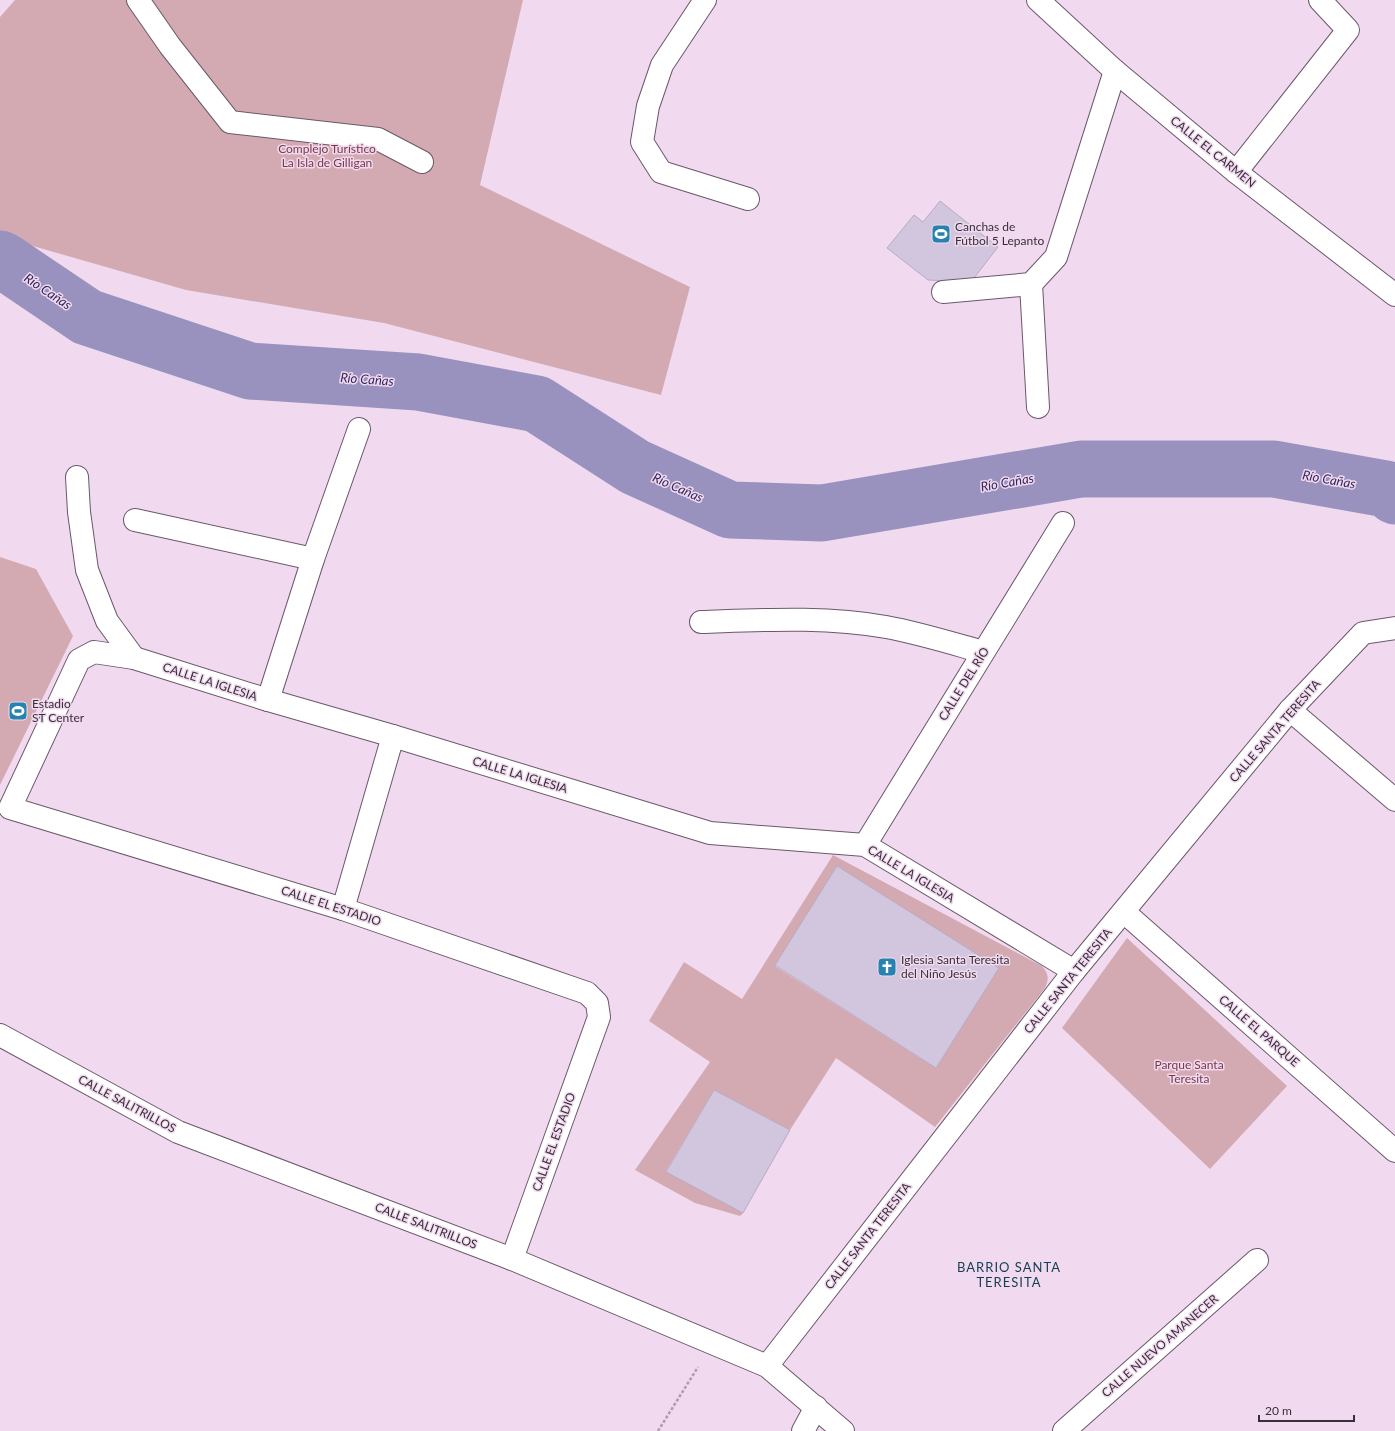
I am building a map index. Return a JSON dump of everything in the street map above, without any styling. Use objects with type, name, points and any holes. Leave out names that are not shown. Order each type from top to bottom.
[{"type":"street","points":[[138,0],[170,46],[230,122],[378,139],[422,162]]},
{"type":"street","points":[[705,0],[662,65],[648,106],[642,142],[661,172],[748,200]]},
{"type":"street","name":"CALLE EL CARMEN","points":[[1038,0],[1115,71],[1236,172],[1395,294]]},
{"type":"street","points":[[1236,172],[1348,30],[1320,0]]},
{"type":"street","points":[[943,292],[1031,284],[1056,257],[1115,71]]},
{"type":"street","points":[[1031,284],[1038,407]]},
{"type":"street","points":[[268,700],[313,559],[359,429]]},
{"type":"street","points":[[77,477],[79,512],[87,570],[107,621],[134,658]]},
{"type":"street","points":[[135,520],[313,559]]},
{"type":"street","name":"CALLE DEL RÍO","points":[[865,845],[1063,523]]},
{"type":"street","points":[[701,622],[812,619],[864,624],[886,627],[983,652]]},
{"type":"street","name":"CALLE SANTA TERESITA","points":[[767,1366],[1074,971],[1290,710],[1363,633],[1395,628]]},
{"type":"street","name":"CALLE EL ESTADIO","points":[[134,658],[94,652],[79,660],[10,808],[343,909],[587,993],[598,1002],[599,1017],[512,1259]]},
{"type":"street","name":"CALLE LA IGLESIA","points":[[134,658],[268,700],[393,736],[710,833],[865,845],[1074,971]]},
{"type":"street","points":[[1290,710],[1395,800]]},
{"type":"street","points":[[343,909],[393,736]]},
{"type":"street","name":"CALLE EL PARQUE","points":[[1124,912],[1395,1151]]},
{"type":"street","name":"CALLE SALITRILLOS","points":[[0,1035],[178,1132],[512,1259],[767,1366],[843,1431]]},
{"type":"street","name":"CALLE NUEVO AMANECER","points":[[1064,1431],[1257,1260]]},
{"type":"street","points":[[804,1431],[816,1407]]},
{"type":"path","points":[[658,1431],[714,1343]]},
{"type":"green space","name":"Complejo Turístico La Isla de Gilligan","points":[[15,0],[523,0],[480,185],[690,287],[661,395],[384,323],[186,290],[19,242],[0,232],[0,17]]},
{"type":"green space","name":"Estadio ST Center","points":[[0,557],[36,569],[73,636],[0,785]]},
{"type":"green space","points":[[833,855],[1042,966],[1048,977],[1045,988],[935,1127],[836,1058],[790,1130],[714,1090],[666,1171],[743,1213],[740,1216],[695,1203],[635,1170],[710,1062],[649,1021],[684,962],[742,999]],"holes":[[[837,866],[998,968],[936,1068],[775,966]]]},
{"type":"green space","name":"Parque Santa Teresita","points":[[1127,938],[1287,1086],[1210,1169],[1062,1028]]},
{"type":"building","name":"Canchas de Fútbol 5 Lepanto","points":[[940,201],[998,247],[971,282],[928,280],[887,248],[914,215],[923,222]]},
{"type":"building","name":"Iglesia Santa Teresita del Niño Jesús","points":[[837,866],[999,968],[936,1068],[775,965]]},
{"type":"building","points":[[714,1090],[790,1130],[743,1213],[666,1172]]},
{"type":"waterway","name":"Río Cañas","points":[[0,259],[87,317],[250,371],[418,382],[537,404],[635,467],[730,510],[822,513],[1081,469],[1274,469],[1386,489],[1395,496]]},
{"type":"place","name":"Canchas de Fútbol 5 Lepanto","points":[[941,234]]},
{"type":"place","name":"Estadio ST Center","points":[[18,711]]},
{"type":"place","name":"Iglesia Santa Teresita del Niño Jesús","points":[[887,967]]},
{"type":"district","name":"BARRIO SANTA TERESITA","points":[[1009,1274]]}]
